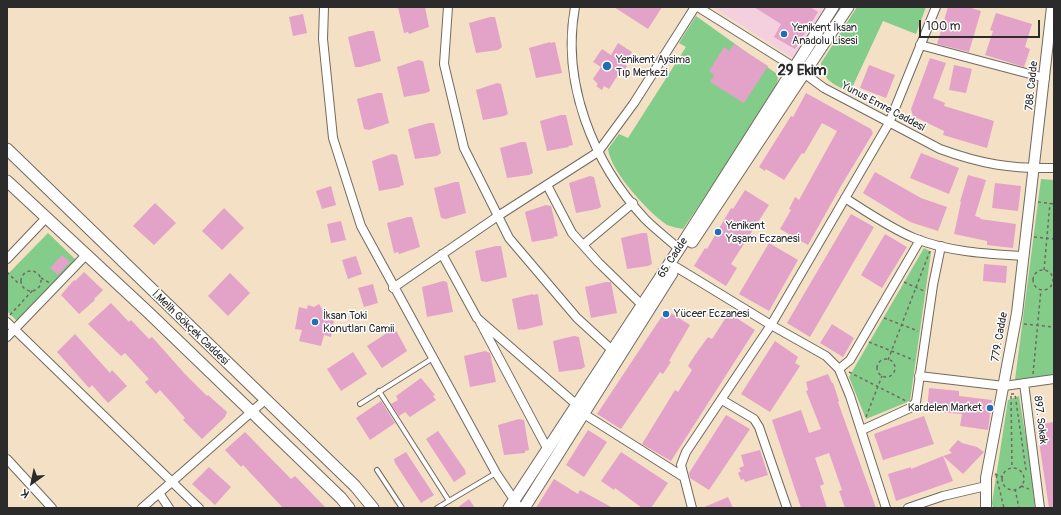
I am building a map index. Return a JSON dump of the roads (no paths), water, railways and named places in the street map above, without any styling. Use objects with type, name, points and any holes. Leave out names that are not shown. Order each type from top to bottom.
[{"type":"main road","name":"65. Cadde","points":[[524,508],[800,71],[833,7]]},
{"type":"main road","name":"65. Cadde","points":[[515,506],[548,450],[679,248],[800,71],[848,7]]},
{"type":"main road","name":"İ.Melih Gökçek Caddesi","points":[[7,149],[264,400],[355,486],[372,508]]},
{"type":"main road","name":"İ.Melih Gökçek Caddesi","points":[[7,181],[252,412],[341,498],[349,508]]},
{"type":"street","points":[[324,7],[323,39],[334,138],[361,226],[393,288],[515,506]]},
{"type":"street","points":[[448,7],[444,64],[464,148],[509,238],[577,318],[612,350]]},
{"type":"street","points":[[575,7],[571,45],[573,69],[591,140],[614,180],[645,219],[679,248]]},
{"type":"street","points":[[393,288],[498,216],[598,152],[634,103],[697,7]]},
{"type":"street","name":"Yunus Emre Caddesi","points":[[697,7],[800,71],[824,88],[940,149],[960,157],[1012,168],[1054,168]]},
{"type":"street","points":[[692,508],[682,476],[681,466],[686,452],[771,325],[889,123],[936,7]]},
{"type":"street","name":"788. Cadde","points":[[1035,168],[1052,7]]},
{"type":"street","points":[[920,45],[1045,78]]},
{"type":"street","name":"779. Cadde","points":[[986,508],[986,486],[1007,390],[1035,168]]},
{"type":"street","points":[[547,185],[572,233],[642,304]]},
{"type":"street","points":[[845,198],[876,218],[920,240],[932,244],[989,254],[1024,256]]},
{"type":"street","points":[[583,245],[633,203]]},
{"type":"street","points":[[7,259],[46,218]]},
{"type":"street","points":[[840,369],[850,360],[920,240]]},
{"type":"street","points":[[862,430],[910,408],[916,402],[931,294],[941,246]]},
{"type":"street","points":[[442,254],[548,450]]},
{"type":"street","points":[[7,336],[86,255]]},
{"type":"street","points":[[676,266],[771,325],[826,356],[840,369],[862,430],[886,508]]},
{"type":"street","points":[[477,318],[577,405]]},
{"type":"street","points":[[7,322],[199,508]]},
{"type":"street","points":[[919,376],[1007,390],[1028,383],[1054,379]]},
{"type":"street","name":"897. Sokak","points":[[1028,383],[1040,508]]},
{"type":"street","points":[[142,508],[264,400]]},
{"type":"street","points":[[722,400],[754,419],[759,426],[787,508]]},
{"type":"street","points":[[584,414],[682,476]]},
{"type":"street","points":[[7,459],[47,506]]},
{"type":"street","points":[[908,508],[943,496],[986,486]]},
{"type":"street","points":[[159,493],[169,508]]},
{"type":"lane","points":[[360,404],[432,358]]},
{"type":"lane","points":[[380,391],[449,501]]},
{"type":"lane","points":[[377,470],[402,508]]},
{"type":"lane","points":[[437,508],[496,473]]},
{"type":"place","name":"Yenikent İksan Anadolu Lisesi","points":[[784,34]]},
{"type":"place","name":"Yenikent Aysima Tıp Merkezi","points":[[607,66]]},
{"type":"place","name":"Yenikent Yaşam Eczanesi","points":[[718,232]]},
{"type":"place","name":"Yüceer Eczanesi","points":[[666,314]]},
{"type":"place","name":"İksan Toki Konutları Camii","points":[[315,322]]},
{"type":"place","name":"Kardelen Market","points":[[990,408]]},
{"type":"district","name":"29 Ekim","points":[[802,71]]}]
